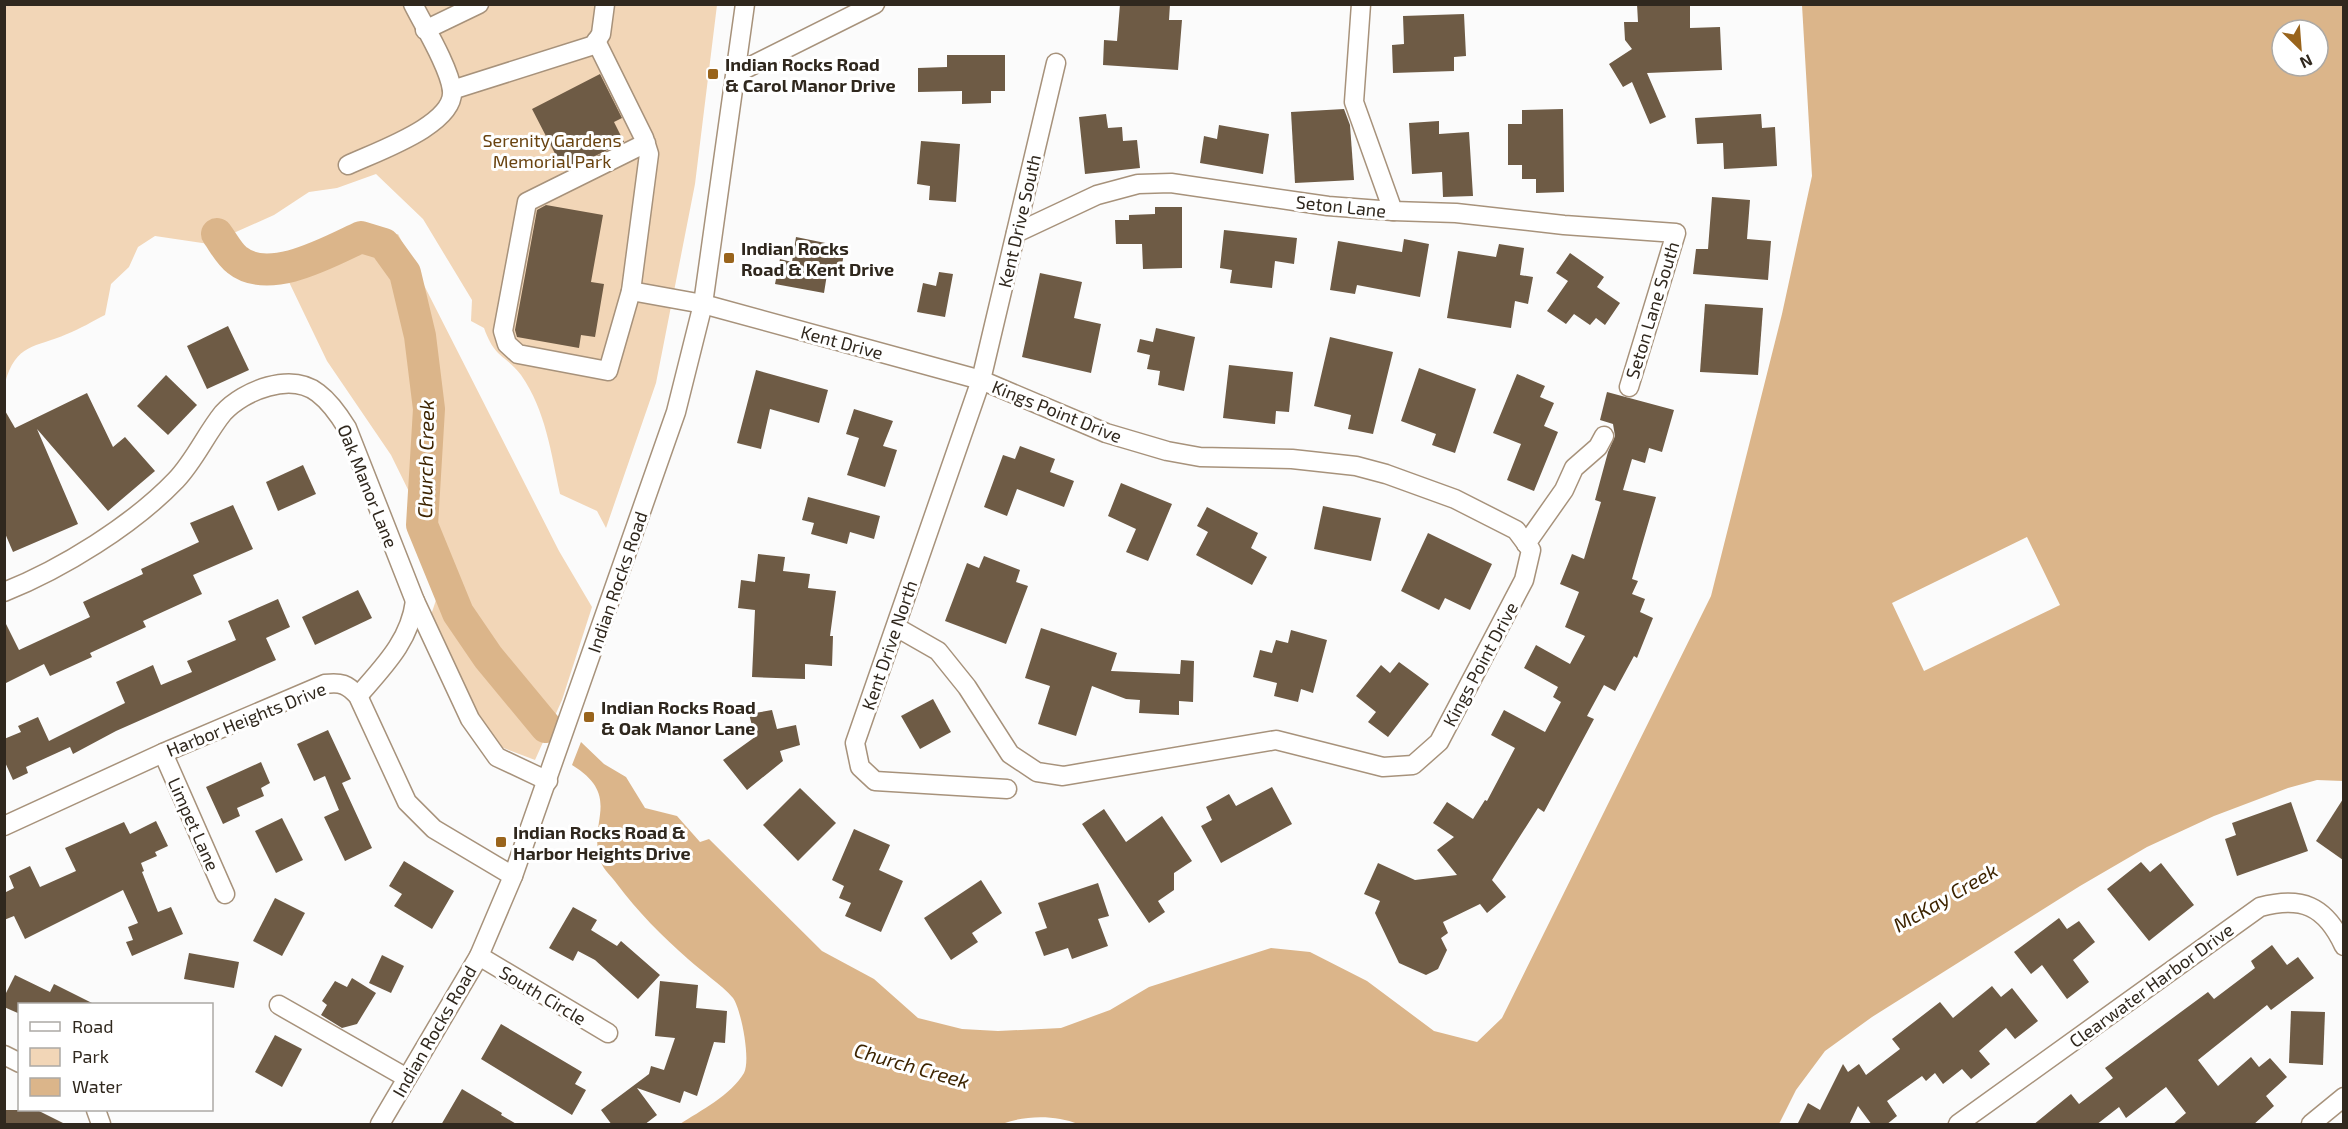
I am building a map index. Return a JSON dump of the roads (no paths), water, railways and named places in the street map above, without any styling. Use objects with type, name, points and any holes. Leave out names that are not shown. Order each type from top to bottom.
[{"type":"street","points":[[348,165],[442,117],[450,105],[452,90],[413,4]]},
{"type":"street","points":[[425,30],[479,4]]},
{"type":"street","points":[[452,90],[581,51],[596,41],[601,34],[605,4]]},
{"type":"street","name":"Indian Rocks Road","points":[[380,1125],[478,956],[513,876],[676,412],[704,304],[746,4]]},
{"type":"street","points":[[736,73],[875,4]]},
{"type":"street","points":[[1361,4],[1354,102],[1393,212]]},
{"type":"street","points":[[596,41],[646,143],[649,154],[631,291],[608,371],[518,354],[507,344],[503,331],[527,202],[646,143]]},
{"type":"street","name":"Kent Drive South","points":[[981,380],[1056,63]]},
{"type":"street","name":"Seton Lane","points":[[1016,233],[1097,195],[1138,184],[1172,183],[1328,206],[1393,212],[1456,213],[1564,225],[1676,233]]},
{"type":"street","name":"Seton Lane South","points":[[1629,387],[1676,233]]},
{"type":"street","name":"Kent Drive","points":[[631,291],[704,304],[981,380]]},
{"type":"street","name":"Kings Point Drive","points":[[896,627],[938,651],[967,687],[1010,754],[1037,772],[1063,776],[1276,740],[1383,767],[1413,765],[1439,742],[1524,580],[1531,550],[1516,530],[1455,498],[1356,466],[1292,459],[1200,457],[1167,451],[1106,433],[981,380]]},
{"type":"street","name":"Kent Drive North","points":[[981,380],[855,743],[860,767],[875,781],[1007,789]]},
{"type":"street","name":"Oak Manor Lane","points":[[4,592],[32,581],[81,553],[130,518],[176,480],[225,412],[244,397],[271,385],[294,384],[316,391],[332,405],[347,428],[415,602],[470,718],[497,757],[548,781]]},
{"type":"street","points":[[1526,544],[1560,495],[1574,468],[1598,447],[1604,436]]},
{"type":"street","points":[[415,602],[412,622],[397,651],[358,696],[407,802],[434,829],[513,876]]},
{"type":"street","name":"Harbor Heights Drive","points":[[4,826],[163,753],[325,684],[338,682],[349,685],[358,696]]},
{"type":"street","name":"Limpet Lane","points":[[163,753],[225,894]]},
{"type":"street","name":"Clearwater Harbor Drive","points":[[1958,1125],[2260,907],[2285,900],[2307,905],[2325,917],[2343,946]]},
{"type":"street","name":"South Circle","points":[[478,956],[608,1033]]},
{"type":"street","points":[[279,1005],[407,1078]]},
{"type":"street","points":[[4,1055],[18,1062]]},
{"type":"street","points":[[2311,1125],[2343,1097]]},
{"type":"water","name":"McKay Creek","points":[[1802,5],[2343,5],[2343,781],[2317,780],[2288,788],[2214,816],[2147,847],[2080,886],[1872,1017],[1825,1051],[1796,1090],[1779,1124],[1078,1124],[1040,1117],[1002,1124],[680,1124],[723,1095],[744,1073],[746,1046],[742,1023],[733,998],[693,964],[651,923],[602,865],[597,835],[600,799],[588,777],[572,765],[581,742],[604,764],[626,777],[645,808],[677,816],[700,842],[709,839],[822,951],[874,979],[918,1018],[962,1029],[998,1031],[1061,1028],[1110,1010],[1149,987],[1271,948],[1310,952],[1367,981],[1434,1031],[1477,1042],[1502,1018],[1711,596],[1782,314],[1812,176]],"holes":[[[2027,537],[2060,605],[1924,671],[1892,603]]]},
{"type":"waterway","name":"Church Creek","points":[[217,234],[237,260],[250,267],[265,269],[299,264],[361,237],[384,244],[405,273],[420,336],[429,409],[422,525],[458,613],[488,657],[546,727]]},
{"type":"place","name":"Indian Rocks Road & Carol Manor Drive","points":[[713,74]]},
{"type":"place","name":"Indian Rocks Road & Kent Drive","points":[[729,258]]},
{"type":"place","name":"Indian Rocks Road & Oak Manor Lane","points":[[589,717]]},
{"type":"place","name":"Indian Rocks Road & Harbor Heights Drive","points":[[501,842]]},
{"type":"park label","name":"Serenity Gardens Memorial Park","points":[[552,150]]}]
